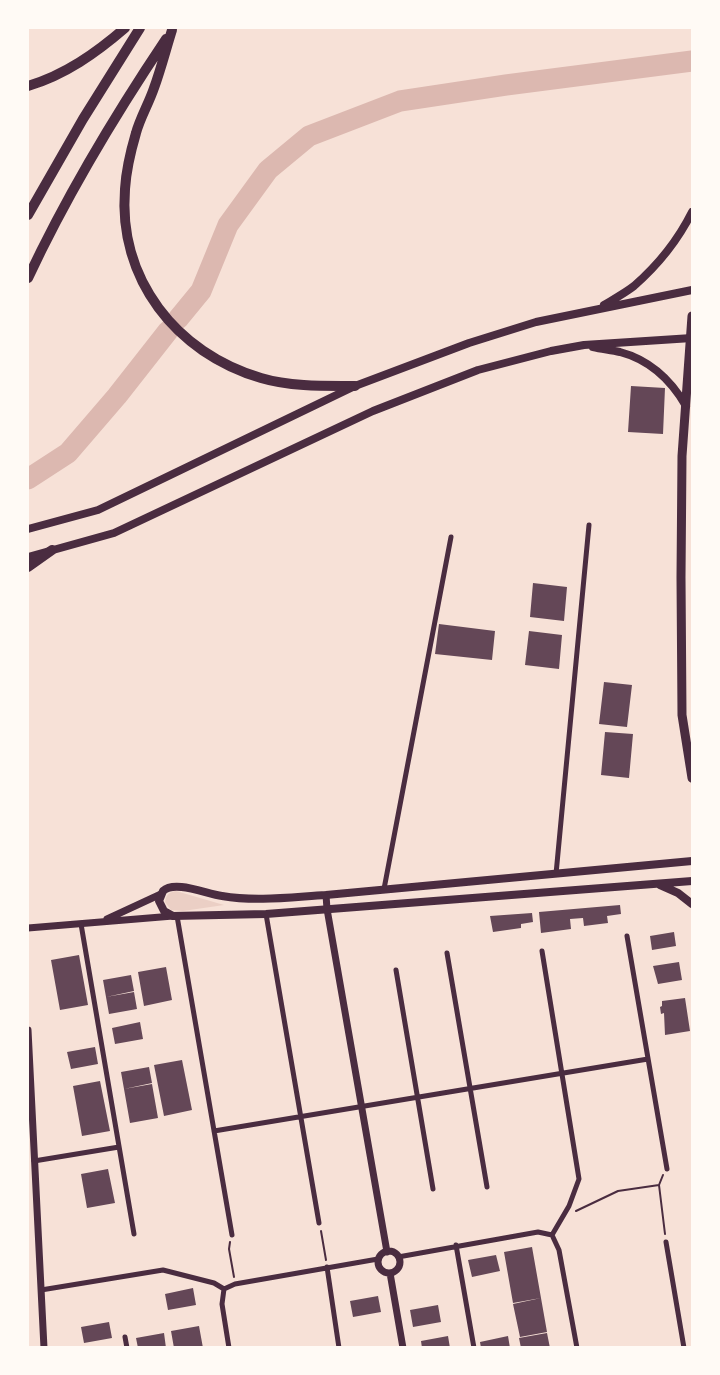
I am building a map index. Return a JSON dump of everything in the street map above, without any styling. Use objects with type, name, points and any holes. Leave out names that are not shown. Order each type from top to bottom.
[{"type":"highway","points":[[28,86],[62,73],[86,58],[124,28]]},
{"type":"highway","points":[[28,215],[83,119],[140,28]]},
{"type":"highway","points":[[28,278],[46,240],[107,133],[173,29]]},
{"type":"highway","points":[[173,29],[155,87],[136,132],[125,188],[125,223],[132,258],[144,287],[162,313],[179,332],[202,350],[225,364],[280,382],[325,386],[355,386]]},
{"type":"highway","points":[[28,567],[52,550]]},
{"type":"main road","points":[[599,308],[632,287],[662,259],[685,226],[692,212]]},
{"type":"main road","points":[[28,529],[98,510],[355,386],[469,343],[536,322],[692,290]]},
{"type":"main road","points":[[692,316],[682,465],[681,577],[682,715],[692,778]]},
{"type":"main road","points":[[28,557],[114,534],[373,410],[478,370],[551,351],[584,345],[692,338]]},
{"type":"main road","points":[[584,345],[620,352],[652,366],[666,378],[686,406]]},
{"type":"main road","points":[[692,861],[266,899],[224,897],[176,886],[169,887],[161,894],[159,902],[166,914],[175,916],[266,914],[692,881]]},
{"type":"main road","points":[[658,884],[678,893],[692,904]]},
{"type":"street","points":[[556,874],[590,525]]},
{"type":"street","points":[[384,889],[451,537]]},
{"type":"street","points":[[99,922],[161,894]]},
{"type":"street","points":[[326,895],[387,1252]]},
{"type":"street","points":[[266,914],[319,1223]]},
{"type":"street","points":[[28,928],[175,916],[232,1235]]},
{"type":"street","points":[[81,924],[134,1234]]},
{"type":"street","points":[[627,936],[667,1169]]},
{"type":"street","points":[[542,951],[579,1179],[570,1206],[552,1235]]},
{"type":"street","points":[[448,953],[487,1187]]},
{"type":"street","points":[[396,970],[433,1189]]},
{"type":"street","points":[[28,1030],[44,1348]]},
{"type":"street","points":[[214,1131],[648,1059]]},
{"type":"street","points":[[34,1161],[119,1147]]},
{"type":"street","points":[[224,1289],[235,1284],[378,1259],[387,1252],[398,1256],[538,1232],[552,1235],[560,1250],[577,1348]]},
{"type":"street","points":[[666,1242],[684,1348]]},
{"type":"street","points":[[456,1245],[474,1348]]},
{"type":"street","points":[[378,1259],[379,1268],[386,1273],[390,1273],[394,1272],[399,1265],[398,1256]]},
{"type":"street","points":[[327,1267],[340,1348]]},
{"type":"street","points":[[41,1290],[163,1270],[214,1283],[224,1289]]},
{"type":"street","points":[[390,1273],[403,1348]]},
{"type":"street","points":[[224,1289],[222,1304],[229,1348]]},
{"type":"street","points":[[125,1337],[127,1348]]},
{"type":"path","points":[[666,1242],[659,1185],[667,1169]]},
{"type":"path","points":[[562,1218],[618,1190],[659,1185]]},
{"type":"path","points":[[319,1223],[327,1267]]},
{"type":"path","points":[[232,1235],[229,1249],[235,1284]]},
{"type":"shaded area","points":[[176,891],[224,905],[183,911],[171,910],[165,900],[168,894]]},
{"type":"building","points":[[631,386],[665,388],[663,434],[628,432]]},
{"type":"building","points":[[533,583],[567,587],[564,621],[530,617]]},
{"type":"building","points":[[439,624],[495,631],[492,660],[435,654]]},
{"type":"building","points":[[529,631],[562,635],[559,669],[525,665]]},
{"type":"building","points":[[604,682],[632,685],[627,727],[599,724]]},
{"type":"building","points":[[605,732],[633,734],[629,778],[601,775]]},
{"type":"building","points":[[620,905],[621,914],[607,916],[608,923],[584,926],[583,918],[570,919],[571,929],[541,933],[539,912]]},
{"type":"building","points":[[532,913],[533,922],[521,924],[521,928],[493,932],[490,916]]},
{"type":"building","points":[[674,932],[676,946],[652,950],[650,936]]},
{"type":"building","points":[[79,955],[88,1005],[60,1010],[51,960]]},
{"type":"building","points":[[679,962],[682,980],[658,984],[653,966]]},
{"type":"building","points":[[166,967],[172,1000],[144,1006],[138,972]]},
{"type":"building","points":[[131,975],[134,991],[106,997],[103,980]]},
{"type":"building","points":[[134,992],[137,1009],[109,1014],[106,997]]},
{"type":"building","points":[[685,998],[690,1031],[665,1035],[664,1013],[661,1014],[660,1007],[662,1006],[662,1001]]},
{"type":"building","points":[[140,1022],[143,1039],[115,1044],[112,1028]]},
{"type":"building","points":[[95,1047],[98,1064],[71,1069],[67,1052]]},
{"type":"building","points":[[182,1060],[192,1110],[164,1116],[154,1065]]},
{"type":"building","points":[[149,1067],[152,1083],[124,1089],[121,1072]]},
{"type":"building","points":[[100,1081],[110,1131],[82,1136],[73,1086]]},
{"type":"building","points":[[152,1084],[158,1118],[130,1123],[124,1089]]},
{"type":"building","points":[[108,1169],[115,1203],[87,1208],[81,1174]]},
{"type":"building","points":[[532,1247],[541,1298],[513,1303],[504,1252]]},
{"type":"building","points":[[496,1255],[500,1271],[472,1277],[468,1260]]},
{"type":"building","points":[[193,1288],[196,1305],[168,1310],[165,1294]]},
{"type":"building","points":[[378,1296],[381,1312],[353,1317],[350,1301]]},
{"type":"building","points":[[541,1298],[547,1332],[520,1337],[513,1304]]},
{"type":"building","points":[[438,1305],[441,1322],[413,1327],[410,1310]]},
{"type":"building","points":[[109,1322],[112,1338],[84,1343],[81,1327]]},
{"type":"building","points":[[199,1326],[203,1348],[174,1348],[171,1331]]},
{"type":"building","points":[[164,1333],[166,1348],[138,1348],[136,1338]]},
{"type":"building","points":[[547,1333],[550,1348],[521,1348],[519,1338]]},
{"type":"building","points":[[448,1336],[450,1348],[422,1348],[421,1341]]},
{"type":"building","points":[[508,1336],[510,1348],[481,1348],[480,1342]]},
{"type":"waterway","points":[[178,319],[201,291],[228,225],[268,170],[309,136],[400,101],[692,61]]},
{"type":"waterway","points":[[28,479],[68,453],[117,396],[168,331]]}]
